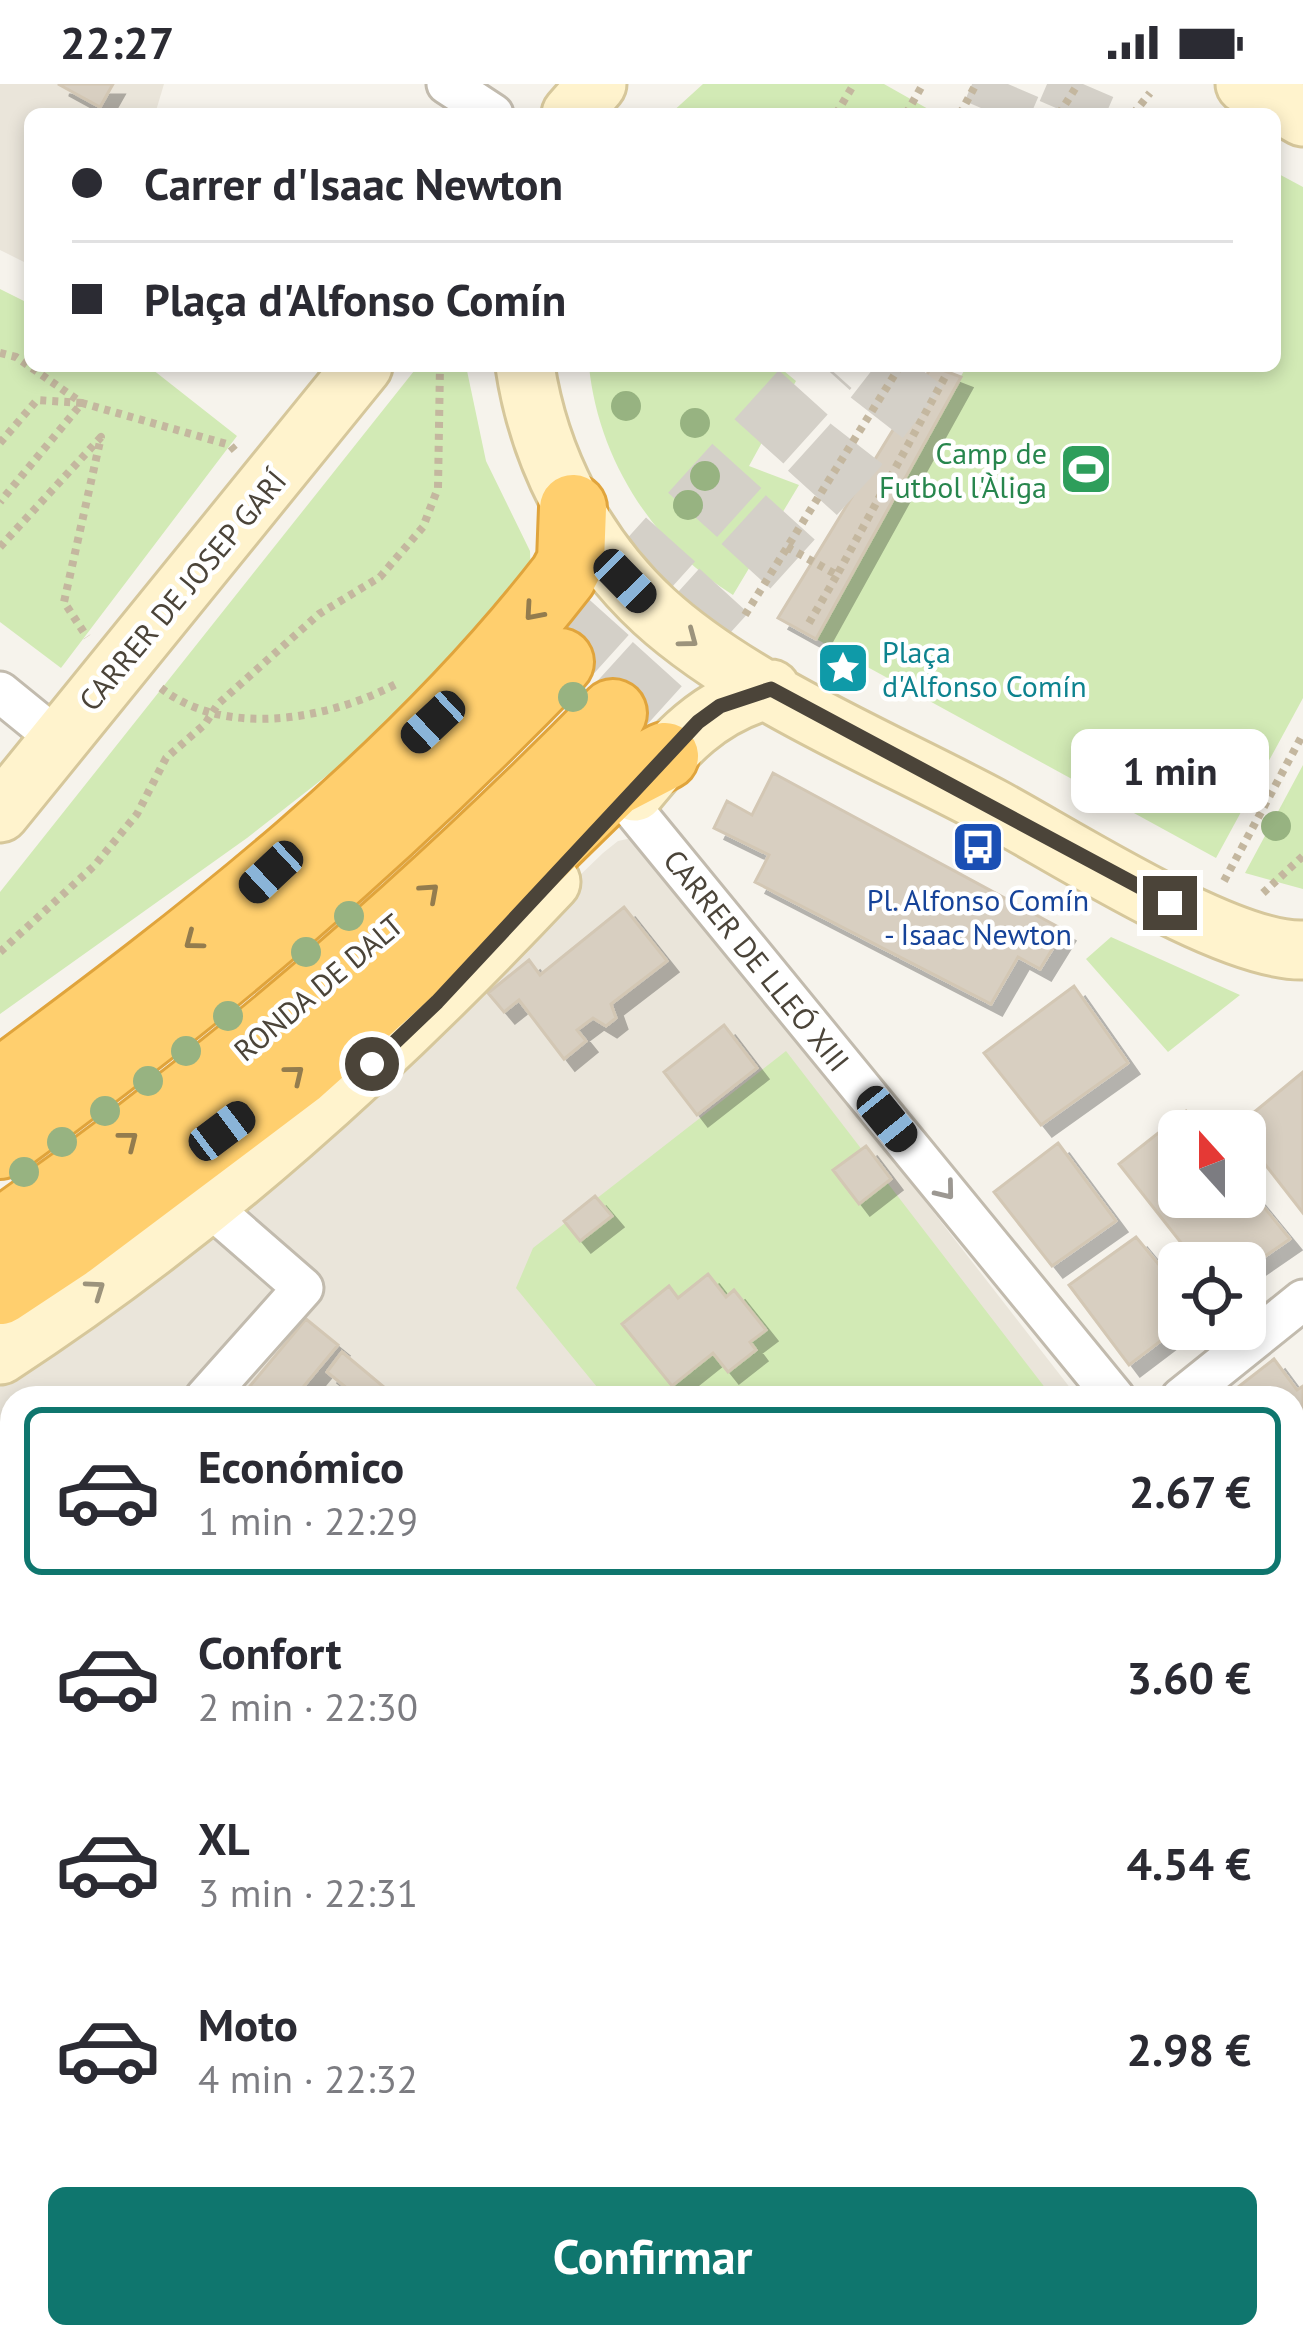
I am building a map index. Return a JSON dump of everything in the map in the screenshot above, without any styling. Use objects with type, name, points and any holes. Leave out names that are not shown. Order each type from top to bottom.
[{"type":"highway","points":[[0,1083],[206,932],[433,722],[563,576],[571,561],[573,508]]},
{"type":"highway","points":[[0,1145],[314,902],[443,783],[560,662]]},
{"type":"highway","name":"RONDA DE DALT","points":[[0,1233],[89,1172],[314,994],[435,888],[613,713]]},
{"type":"highway","points":[[0,1291],[68,1246],[298,1073],[520,874],[613,783],[646,779]]},
{"type":"street","points":[[446,84],[484,108]]},
{"type":"street","points":[[576,108],[597,84]]},
{"type":"street","points":[[1245,84],[1303,117]]},
{"type":"street","points":[[1280,84],[1303,102]]},
{"type":"street","name":"CARRER DE JOSEP GARÍ","points":[[0,813],[358,372]]},
{"type":"street","points":[[526,372],[542,436],[573,508],[600,552],[655,611],[696,646],[1204,919],[1296,952]]},
{"type":"street","points":[[0,1355],[208,1206],[307,1125],[437,1002],[720,706],[771,689]]},
{"type":"street","points":[[0,692],[59,740]]},
{"type":"street","name":"CARRER DE LLEÓ XIII","points":[[646,779],[1106,1386]]},
{"type":"street","points":[[208,1206],[303,1288],[216,1386]]},
{"type":"street","points":[[1196,1386],[1303,1300]]},
{"type":"path","points":[[1138,108],[1150,93]]},
{"type":"path","points":[[38,372],[82,403]]},
{"type":"path","points":[[0,952],[95,865],[137,814],[166,758],[319,614],[380,578],[423,527],[438,488],[440,372]]},
{"type":"path","points":[[745,615],[896,372]]},
{"type":"path","points":[[809,623],[945,377]]},
{"type":"path","points":[[0,443],[37,400],[82,403],[148,418],[160,428],[230,445],[238,454]]},
{"type":"path","points":[[0,502],[82,403]]},
{"type":"path","points":[[0,547],[101,437],[64,602],[86,635],[91,656]]},
{"type":"path","points":[[787,547],[837,575]]},
{"type":"path","points":[[151,680],[171,696],[212,714],[258,718],[298,715],[376,695],[411,676]]},
{"type":"path","points":[[1204,919],[1303,734]]},
{"type":"path","points":[[1263,893],[1303,856]]},
{"type":"shaded area","points":[[0,84],[164,84],[157,108],[24,108],[24,262],[0,250]]},
{"type":"shaded area","points":[[641,836],[1069,1386],[0,1386],[0,1378],[243,1200],[618,841]]},
{"type":"green space","points":[[703,84],[884,84],[926,108],[677,108]]},
{"type":"green space","name":"Camp de Futbol l'Àliga","points":[[1281,175],[1303,187],[1303,698],[1216,858],[778,618],[928,372],[961,376],[963,372],[1281,372]]},
{"type":"green space","points":[[0,289],[24,301],[24,372],[156,372],[237,436],[61,668],[0,622]]},
{"type":"green space","points":[[413,372],[467,372],[486,461],[530,551],[531,578],[375,738],[247,838],[0,1014],[0,892]]},
{"type":"green space","points":[[590,372],[785,372],[796,381],[749,466],[799,485],[733,595],[678,552],[655,526],[618,466]]},
{"type":"green space","points":[[1303,765],[1303,889],[1245,873]]},
{"type":"green space","points":[[1111,937],[1240,995],[1168,1052],[1086,959]]},
{"type":"green space","points":[[786,1051],[1044,1386],[596,1386],[516,1288],[533,1248]]},
{"type":"building","points":[[58,84],[113,84],[100,107]]},
{"type":"building","points":[[928,372],[961,377],[816,639],[778,618]]},
{"type":"building","points":[[773,773],[1064,930],[1040,969],[1018,957],[991,1004],[755,882],[769,855],[714,828],[727,801],[752,815]]},
{"type":"building","points":[[624,907],[667,961],[611,1004],[616,1018],[606,1026],[593,1018],[577,1030],[586,1041],[564,1059],[519,1000],[504,1012],[488,993],[529,960],[540,975]]},
{"type":"building","points":[[1074,986],[1128,1063],[1041,1125],[984,1053]]},
{"type":"building","points":[[724,1025],[757,1068],[697,1115],[664,1072]]},
{"type":"building","points":[[1303,1072],[1303,1213],[1266,1166],[1266,1110],[1257,1110]]},
{"type":"building","points":[[1158,1133],[1158,1214],[1119,1164]]},
{"type":"building","points":[[1058,1143],[1116,1221],[1052,1266],[994,1192]]},
{"type":"building","points":[[866,1146],[891,1179],[859,1204],[833,1170]]},
{"type":"building","points":[[595,1196],[612,1216],[580,1241],[564,1221]]},
{"type":"building","points":[[1266,1210],[1290,1239],[1266,1256],[1266,1242],[1180,1242],[1162,1218],[1266,1218]]},
{"type":"building","points":[[1136,1237],[1158,1264],[1158,1343],[1129,1365],[1069,1285]]},
{"type":"building","points":[[708,1274],[726,1297],[734,1290],[766,1330],[750,1342],[756,1350],[728,1372],[713,1353],[672,1386],[622,1324],[669,1286],[678,1298]]},
{"type":"building","points":[[306,1319],[338,1345],[304,1386],[250,1386]]},
{"type":"building","points":[[342,1352],[383,1386],[344,1386],[327,1372]]},
{"type":"building","points":[[1274,1359],[1294,1386],[1239,1386]]},
{"type":"tunnel","points":[[998,108],[1008,84]]},
{"type":"tunnel","points":[[1073,108],[1083,84]]},
{"type":"tunnel","points":[[560,662],[822,372]]},
{"type":"tunnel","points":[[613,713],[854,447],[912,372]]},
{"type":"place","name":"Camp de Futbol l'Àliga","points":[[1086,469]]},
{"type":"place","name":"Plaça d'Alfonso Comín","points":[[843,668]]},
{"type":"place","name":"Pl. Alfonso Comín - Isaac Newton","points":[[978,847]]},
{"type":"route","points":[[372,1064],[437,1002],[698,722],[720,706],[771,689],[1170,903]]}]
